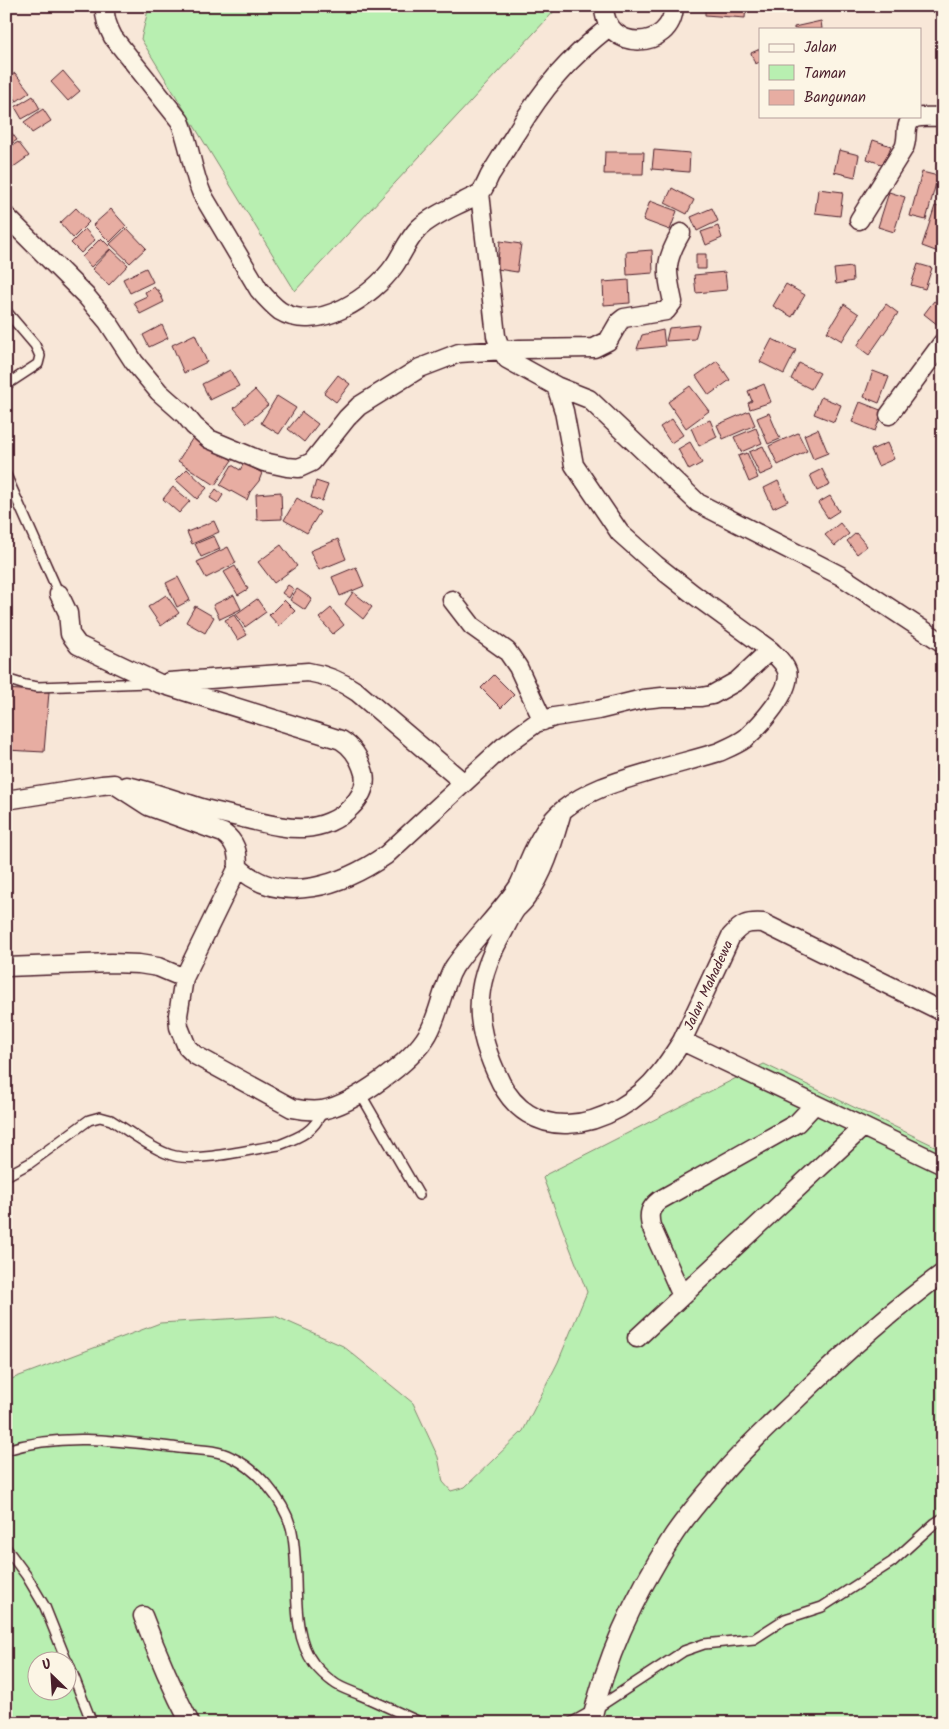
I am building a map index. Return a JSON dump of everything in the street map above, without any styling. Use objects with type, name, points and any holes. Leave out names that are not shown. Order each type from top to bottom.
[{"type":"street","points":[[105,6],[104,13],[107,26],[113,37],[180,121],[185,133],[196,180],[202,194],[259,290],[282,312],[298,317],[315,317],[346,307],[362,298],[394,266],[409,240],[419,228],[430,219],[480,193],[529,112],[556,75],[588,43],[610,26]]},
{"type":"street","points":[[604,6],[606,18],[610,26],[616,33],[632,41],[651,39],[666,28],[671,21],[674,6]]},
{"type":"street","points":[[922,116],[943,116]]},
{"type":"street","points":[[860,220],[904,148],[907,127],[915,118]]},
{"type":"street","points":[[480,193],[496,336],[500,350],[508,360],[556,386],[589,399],[698,503],[841,576],[943,643]]},
{"type":"street","points":[[6,216],[86,296],[108,322],[146,377],[159,392],[185,415],[188,421],[209,439],[264,462],[299,468],[316,459],[347,418],[359,406],[420,368],[459,353],[594,348],[608,341],[619,322],[624,318],[668,310],[673,302],[667,274],[668,262],[672,249],[681,234]]},
{"type":"street","points":[[889,415],[943,342]]},
{"type":"street","points":[[114,784],[148,806],[223,834],[234,844],[238,852],[238,867],[184,978],[178,1015],[179,1027],[187,1047],[195,1055],[292,1108],[306,1110],[323,1110],[360,1093],[380,1081],[401,1064],[427,1036],[435,1020],[452,971],[518,886],[544,832],[562,810],[585,794],[611,783],[719,752],[733,746],[746,738],[780,698],[788,679],[785,666],[770,650],[693,594],[620,533],[574,465],[564,410],[556,386]]},
{"type":"street","points":[[6,800],[114,784],[144,790],[190,805],[274,825],[305,828],[323,825],[347,811],[357,800],[363,789],[365,778],[357,755],[350,745],[341,740],[158,683],[78,645],[70,634],[68,613],[59,594]]},
{"type":"street","points":[[452,600],[472,626],[507,651],[518,667],[543,721]]},
{"type":"street","points":[[238,867],[255,879],[284,887],[306,888],[328,885],[350,877],[368,868],[386,855],[519,734],[536,723],[554,717],[598,710],[643,699],[712,695],[737,681],[770,650]]},
{"type":"street","points":[[158,683],[298,672],[326,675],[342,682],[357,692],[464,783]]},
{"type":"street","points":[[562,810],[552,848],[541,872],[529,895],[515,910],[492,951],[482,983],[479,1001],[481,1030],[488,1055],[504,1089],[524,1112],[538,1120],[551,1124],[589,1121],[625,1105],[641,1092],[659,1074],[682,1042]]},
{"type":"street","name":"Jalan Mahadewa","points":[[943,1012],[763,923],[750,922],[740,926],[731,936],[682,1042],[943,1166]]},
{"type":"street","points":[[6,967],[111,963],[139,964],[158,967],[184,978]]},
{"type":"street","points":[[682,1296],[651,1226],[649,1215],[652,1206],[798,1123],[814,1105]]},
{"type":"street","points":[[637,1338],[863,1127]]},
{"type":"street","points":[[593,1716],[608,1666],[625,1622],[644,1585],[674,1535],[721,1475],[824,1373],[910,1297],[943,1273]]},
{"type":"street","points":[[144,1616],[165,1672],[190,1723]]},
{"type":"lane","points":[[6,311],[35,345],[40,356],[38,364],[6,384]]},
{"type":"lane","points":[[6,475],[59,594]]},
{"type":"lane","points":[[6,679],[38,687],[158,683]]},
{"type":"lane","points":[[360,1093],[418,1195]]},
{"type":"lane","points":[[6,1176],[30,1163],[84,1123],[94,1118],[111,1120],[162,1151],[174,1156],[193,1158],[279,1145],[310,1130],[316,1124],[323,1110]]},
{"type":"lane","points":[[6,1450],[25,1444],[60,1440],[98,1439],[210,1452],[230,1456],[246,1466],[273,1492],[282,1506],[290,1526],[296,1551],[299,1630],[313,1662],[334,1684],[422,1723]]},
{"type":"lane","points":[[571,1723],[593,1716],[684,1651],[704,1644],[754,1640],[785,1619],[822,1607],[892,1562],[943,1518]]},
{"type":"lane","points":[[6,1548],[26,1575],[45,1607],[64,1652]]},
{"type":"lane","points":[[78,1687],[92,1723]]},
{"type":"green space","points":[[149,6],[559,6],[295,291],[141,39]]},
{"type":"green space","points":[[764,1064],[943,1150],[943,1723],[6,1723],[6,1381],[160,1323],[275,1316],[343,1346],[413,1403],[438,1457],[443,1482],[451,1491],[465,1487],[523,1431],[558,1362],[587,1292],[543,1178],[547,1174]]},
{"type":"building","points":[[705,6],[746,6],[745,18],[705,15]]},
{"type":"building","points":[[821,21],[822,28],[794,28]]},
{"type":"building","points":[[759,49],[759,62],[755,64],[751,53]]},
{"type":"building","points":[[63,71],[80,91],[68,101],[51,82]]},
{"type":"building","points":[[15,73],[30,92],[17,101],[6,87],[6,79]]},
{"type":"building","points":[[6,90],[16,102],[6,109]]},
{"type":"building","points":[[33,96],[40,109],[22,119],[15,107]]},
{"type":"building","points":[[43,109],[51,121],[32,133],[24,122]]},
{"type":"building","points":[[6,125],[17,140],[6,147]]},
{"type":"building","points":[[873,140],[891,146],[884,165],[867,159]]},
{"type":"building","points":[[18,142],[29,156],[9,170],[6,167],[6,150]]},
{"type":"building","points":[[654,150],[690,153],[689,172],[652,169]]},
{"type":"building","points":[[839,150],[859,155],[855,177],[834,172]]},
{"type":"building","points":[[605,152],[644,152],[643,174],[604,174]]},
{"type":"building","points":[[922,172],[938,176],[926,220],[910,216]]},
{"type":"building","points":[[672,188],[694,200],[687,214],[665,203]]},
{"type":"building","points":[[818,189],[843,192],[840,216],[815,213]]},
{"type":"building","points":[[889,192],[905,197],[894,232],[878,227]]},
{"type":"building","points":[[650,201],[677,211],[670,230],[643,220]]},
{"type":"building","points":[[935,206],[943,208],[943,246],[941,253],[922,246]]},
{"type":"building","points":[[76,208],[89,222],[73,238],[60,223]]},
{"type":"building","points":[[712,208],[718,221],[697,231],[691,217]]},
{"type":"building","points":[[111,209],[126,226],[110,242],[93,225]]},
{"type":"building","points":[[718,226],[722,238],[706,245],[701,232]]},
{"type":"building","points":[[127,228],[146,248],[130,263],[110,244]]},
{"type":"building","points":[[85,229],[95,240],[81,253],[71,243]]},
{"type":"building","points":[[101,238],[111,248],[91,267],[82,257]]},
{"type":"building","points":[[500,241],[521,244],[517,272],[497,269]]},
{"type":"building","points":[[111,249],[128,265],[109,285],[92,269]]},
{"type":"building","points":[[652,250],[653,273],[627,275],[626,252]]},
{"type":"building","points":[[696,254],[706,254],[706,269],[696,269]]},
{"type":"building","points":[[918,264],[932,268],[925,289],[911,285]]},
{"type":"building","points":[[852,267],[853,281],[836,284],[834,269]]},
{"type":"building","points":[[146,268],[153,282],[130,293],[123,279]]},
{"type":"building","points":[[725,272],[727,290],[696,293],[694,275]]},
{"type":"building","points":[[629,280],[630,303],[604,305],[603,282]]},
{"type":"building","points":[[786,284],[805,295],[792,317],[773,306]]},
{"type":"building","points":[[154,287],[158,290],[164,302],[140,314],[134,302],[147,296],[145,292]]},
{"type":"building","points":[[934,301],[941,305],[943,302],[943,329],[924,314]]},
{"type":"building","points":[[844,304],[859,314],[842,341],[827,332]]},
{"type":"building","points":[[886,304],[898,313],[869,355],[857,346]]},
{"type":"building","points":[[162,325],[168,338],[149,347],[143,335]]},
{"type":"building","points":[[699,325],[695,339],[666,341],[669,328]]},
{"type":"building","points":[[663,330],[665,346],[637,349],[642,335]]},
{"type":"building","points":[[195,334],[207,362],[184,373],[172,345]]},
{"type":"building","points":[[772,339],[796,350],[784,374],[760,362]]},
{"type":"building","points":[[717,361],[730,380],[709,395],[696,376]]},
{"type":"building","points":[[799,363],[820,373],[811,389],[791,379]]},
{"type":"building","points":[[230,370],[239,386],[210,400],[202,384]]},
{"type":"building","points":[[873,371],[889,377],[879,403],[864,397]]},
{"type":"building","points":[[338,375],[350,384],[336,402],[324,393]]},
{"type":"building","points":[[764,384],[771,402],[750,409],[748,403],[752,401],[748,391]]},
{"type":"building","points":[[690,386],[709,411],[686,428],[668,402]]},
{"type":"building","points":[[255,390],[268,405],[247,423],[234,408]]},
{"type":"building","points":[[277,396],[296,408],[279,434],[261,423]]},
{"type":"building","points":[[821,397],[841,405],[834,422],[814,414]]},
{"type":"building","points":[[860,402],[883,411],[875,431],[852,422]]},
{"type":"building","points":[[749,411],[755,425],[723,439],[717,425]]},
{"type":"building","points":[[302,412],[318,424],[304,442],[288,429]]},
{"type":"building","points":[[769,413],[780,439],[768,444],[757,418]]},
{"type":"building","points":[[672,419],[683,435],[671,443],[660,427]]},
{"type":"building","points":[[710,420],[717,437],[699,446],[691,428]]},
{"type":"building","points":[[756,428],[762,443],[741,452],[734,437]]},
{"type":"building","points":[[818,429],[828,453],[813,459],[804,435]]},
{"type":"building","points":[[798,433],[807,451],[778,465],[769,446]]},
{"type":"building","points":[[194,436],[232,460],[215,485],[178,461]]},
{"type":"building","points":[[690,442],[702,463],[689,470],[678,449]]},
{"type":"building","points":[[887,443],[894,459],[878,466],[871,450]]},
{"type":"building","points":[[763,446],[774,469],[760,475],[749,452]]},
{"type":"building","points":[[747,453],[758,478],[749,482],[738,456]]},
{"type":"building","points":[[244,463],[262,473],[247,500],[220,485],[232,465],[240,470]]},
{"type":"building","points":[[187,469],[207,488],[197,499],[176,480]]},
{"type":"building","points":[[822,469],[830,485],[817,491],[810,475]]},
{"type":"building","points":[[316,481],[328,485],[322,501],[311,498]]},
{"type":"building","points":[[778,481],[788,501],[773,508],[764,488]]},
{"type":"building","points":[[173,487],[190,501],[179,513],[163,499]]},
{"type":"building","points":[[216,489],[223,495],[218,503],[210,498]]},
{"type":"building","points":[[281,492],[282,519],[257,520],[256,494]]},
{"type":"building","points":[[830,496],[839,511],[828,518],[818,503]]},
{"type":"building","points":[[297,498],[320,512],[307,533],[284,520]]},
{"type":"building","points":[[214,521],[219,532],[192,544],[187,532]]},
{"type":"building","points":[[840,523],[849,534],[835,546],[825,535]]},
{"type":"building","points":[[856,533],[867,546],[857,554],[847,541]]},
{"type":"building","points":[[214,536],[220,549],[201,557],[195,544]]},
{"type":"building","points":[[338,539],[346,559],[319,570],[310,551]]},
{"type":"building","points":[[281,545],[297,566],[274,583],[258,562]]},
{"type":"building","points":[[228,547],[236,563],[206,578],[197,562]]},
{"type":"building","points":[[235,566],[248,589],[238,595],[224,572]]},
{"type":"building","points":[[356,567],[364,586],[340,596],[332,577]]},
{"type":"building","points":[[178,577],[190,600],[177,607],[166,583]]},
{"type":"building","points":[[288,585],[294,589],[289,598],[282,593]]},
{"type":"building","points":[[297,589],[312,599],[305,610],[290,600]]},
{"type":"building","points":[[353,592],[372,607],[363,619],[345,604]]},
{"type":"building","points":[[166,595],[179,613],[161,626],[148,607]]},
{"type":"building","points":[[234,595],[241,609],[220,619],[213,605]]},
{"type":"building","points":[[257,599],[266,612],[245,627],[236,614]]},
{"type":"building","points":[[284,600],[295,611],[279,626],[269,615]]},
{"type":"building","points":[[195,606],[214,617],[205,633],[186,622]]},
{"type":"building","points":[[331,608],[344,625],[333,634],[319,618]]},
{"type":"building","points":[[234,615],[247,635],[238,640],[225,620]]},
{"type":"building","points":[[494,675],[514,695],[501,708],[481,688]]},
{"type":"building","points":[[6,689],[49,692],[44,752],[6,750]]}]
